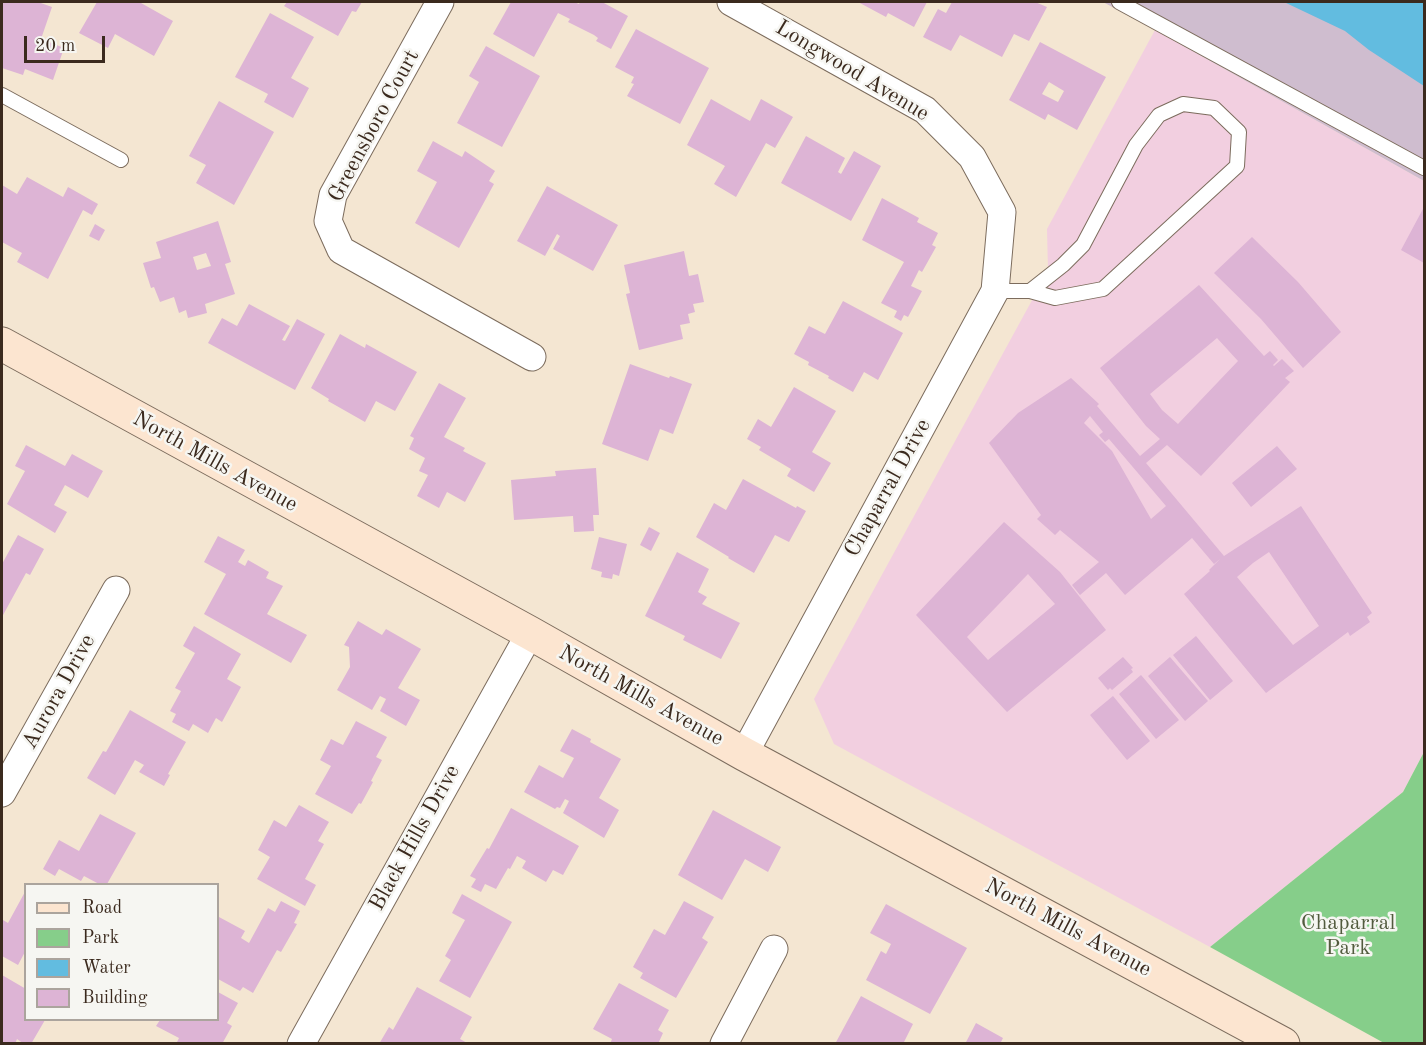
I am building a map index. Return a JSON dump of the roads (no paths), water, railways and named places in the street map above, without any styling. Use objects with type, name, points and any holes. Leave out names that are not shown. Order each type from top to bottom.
[{"type":"main road","name":"North Mills Avenue","points":[[2,344],[530,633],[744,754],[1283,1044]]},
{"type":"street","name":"Greensboro Court","points":[[440,2],[333,195],[328,221],[341,250],[532,357]]},
{"type":"street","name":"Longwood Avenue","points":[[731,2],[925,110],[972,157],[1002,212]]},
{"type":"street","name":"Chaparral Drive","points":[[744,754],[995,291],[1002,212]]},
{"type":"street","name":"Aurora Drive","points":[[2,793],[116,591]]},
{"type":"street","name":"Black Hills Drive","points":[[301,1044],[530,633]]},
{"type":"street","points":[[724,1044],[774,949]]},
{"type":"lane","points":[[1119,2],[1425,168]]},
{"type":"lane","points":[[2,95],[121,160]]},
{"type":"lane","points":[[995,291],[1030,291],[1054,298],[1103,288],[1237,166],[1239,132],[1214,108],[1183,104],[1159,115],[1136,145],[1083,245],[1063,265],[1030,291]]},
{"type":"water","points":[[1284,2],[1424,2],[1424,86],[1369,50],[1345,31]]},
{"type":"park label","name":"Chaparral Park","points":[[1348,936]]}]
